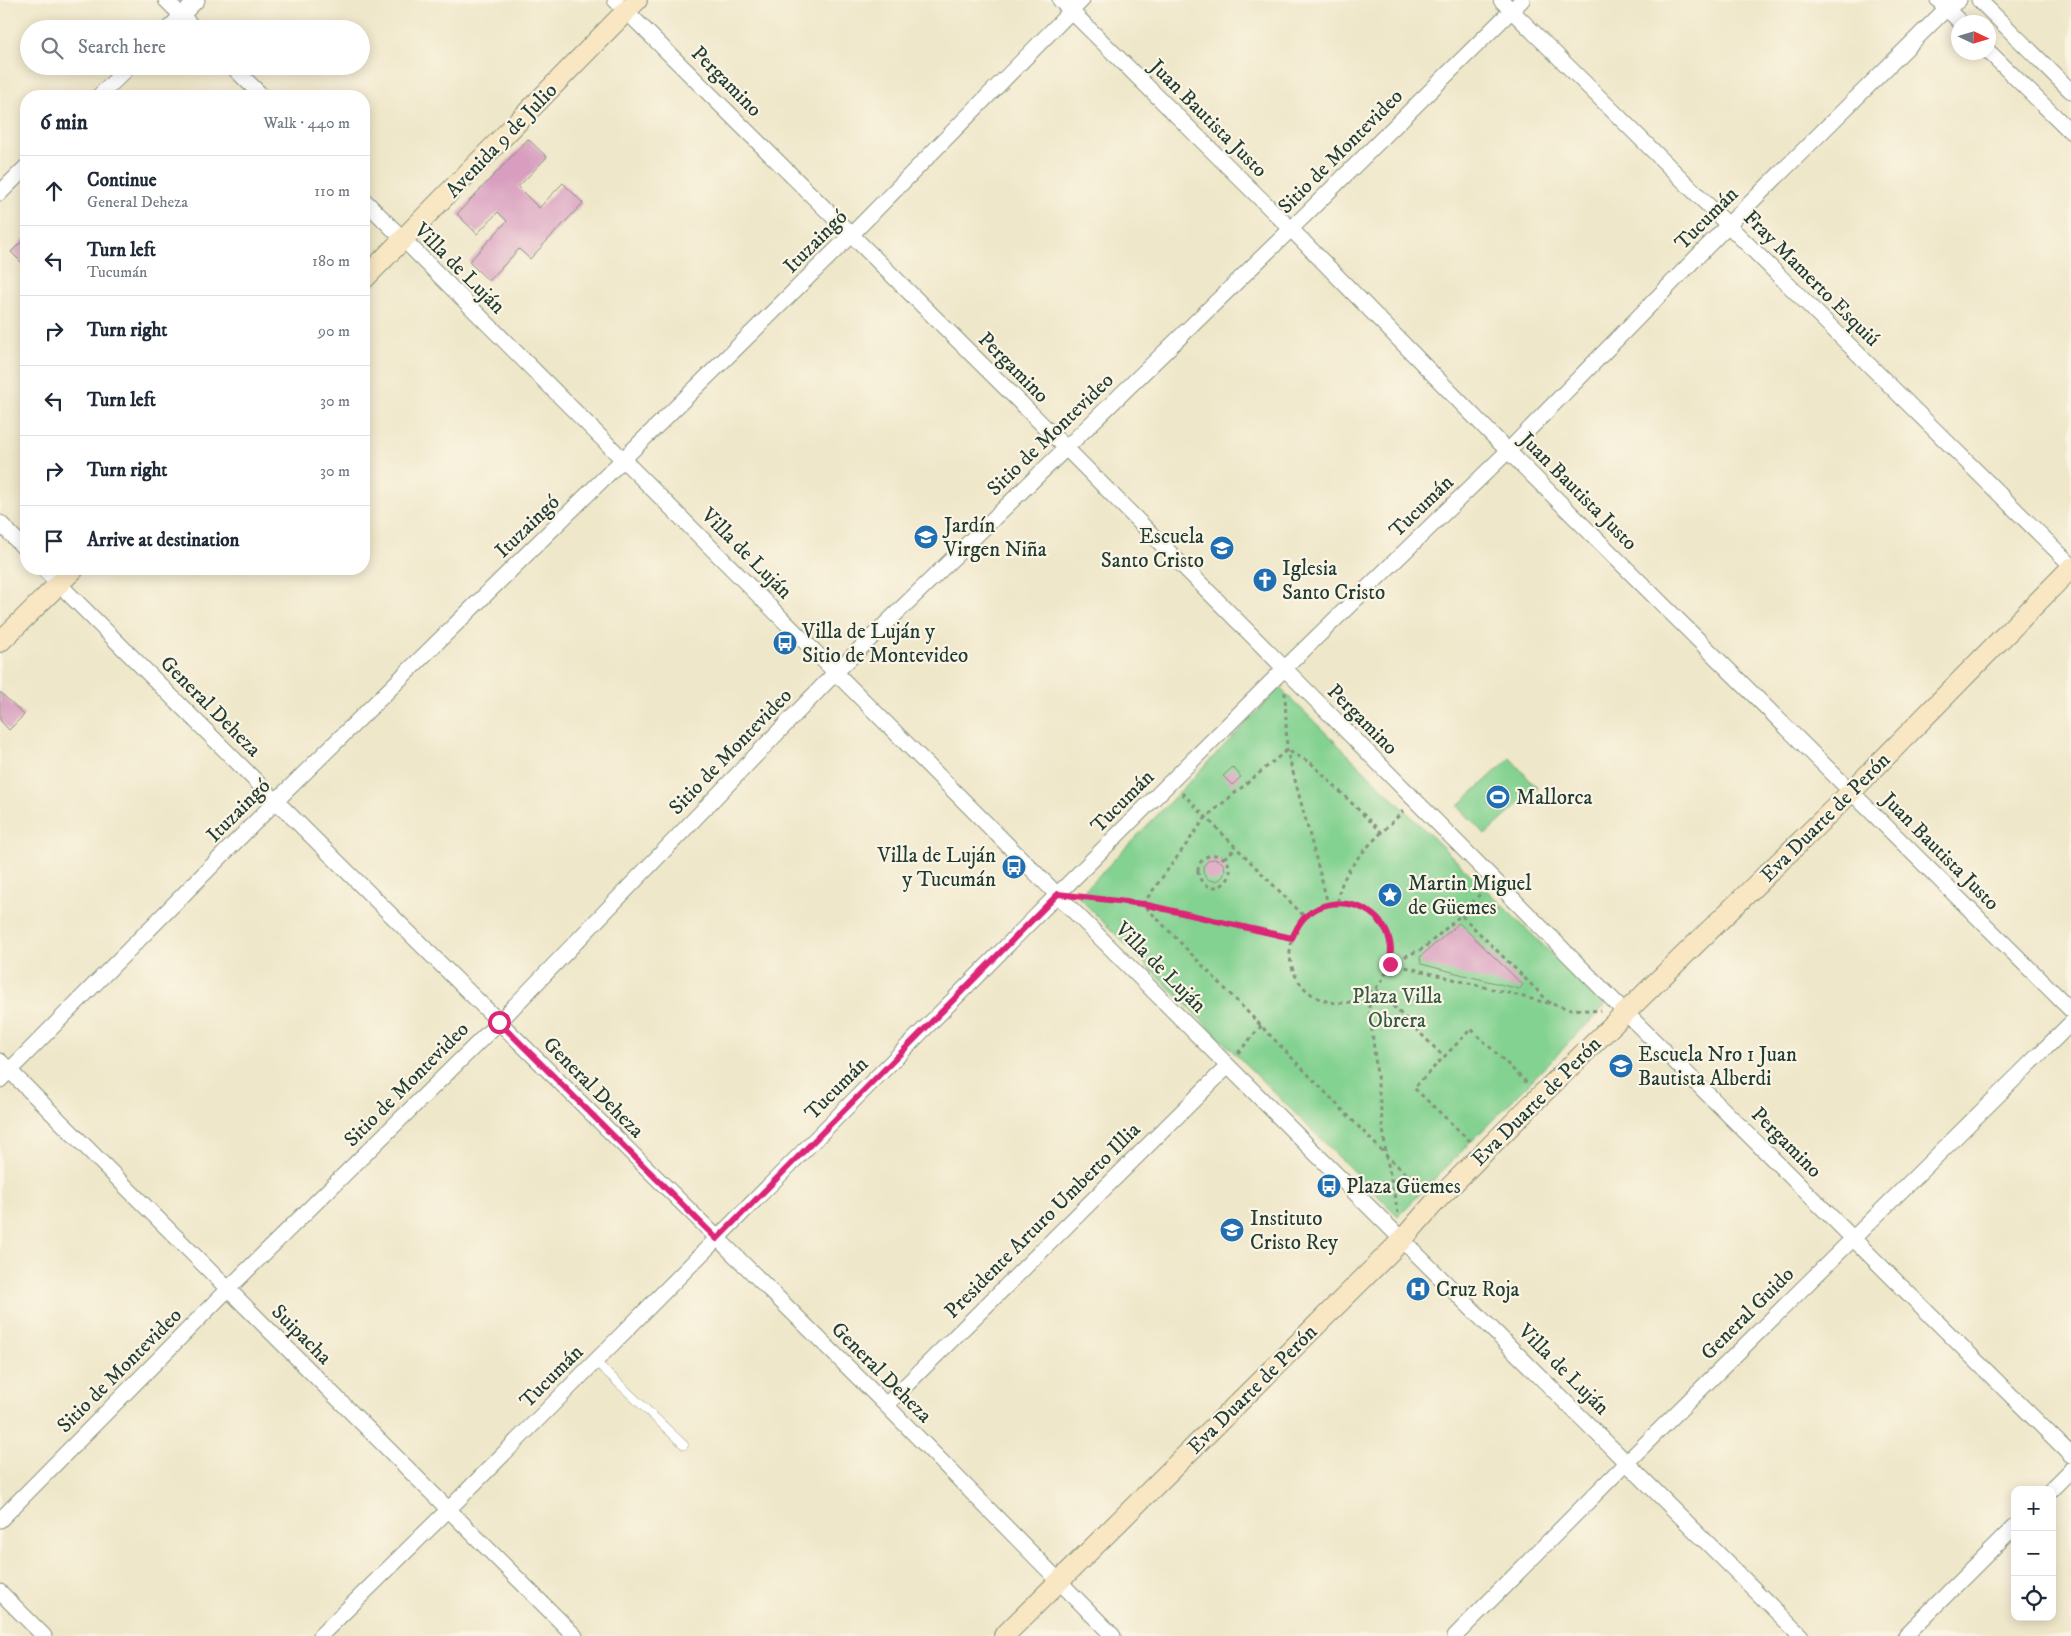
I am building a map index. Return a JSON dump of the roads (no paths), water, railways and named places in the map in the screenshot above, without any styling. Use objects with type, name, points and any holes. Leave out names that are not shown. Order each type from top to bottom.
[{"type":"main road","name":"Avenida 9 de Julio","points":[[370,273],[626,4]]},
{"type":"main road","name":"Eva Duarte de Perón","points":[[1004,1636],[1403,1239],[1435,1202],[1540,1096],[1851,792],[2071,566]]},
{"type":"main road","points":[[0,642],[68,575]]},
{"type":"street","points":[[166,0],[187,20]]},
{"type":"street","points":[[177,20],[197,0]]},
{"type":"street","name":"Juan Bautista Justo","points":[[1060,0],[1291,229],[1508,450],[2071,1010]]},
{"type":"street","name":"Ituzaingó","points":[[3,1071],[852,234],[1082,0]]},
{"type":"street","points":[[1979,0],[2071,91]]},
{"type":"street","points":[[1947,3],[1955,15]]},
{"type":"street","name":"Tucumán","points":[[320,1636],[448,1510],[1058,894],[1508,450],[1947,3]]},
{"type":"street","name":"Pergamino","points":[[626,4],[1625,1012],[2071,1455]]},
{"type":"street","name":"Fray Mamerto Esquiú","points":[[1511,4],[1728,225],[2071,566]]},
{"type":"street","name":"Sitio de Montevideo","points":[[0,1520],[228,1289],[499,1022],[836,672],[1291,229],[1511,4]]},
{"type":"street","points":[[1996,59],[2071,132]]},
{"type":"street","points":[[105,90],[121,75]]},
{"type":"street","points":[[241,75],[256,90]]},
{"type":"street","points":[[0,193],[20,174]]},
{"type":"street","name":"Villa de Luján","points":[[370,206],[1228,1066],[1801,1636]]},
{"type":"street","points":[[0,524],[20,544]]},
{"type":"street","name":"General Deheza","points":[[50,575],[886,1405],[1113,1636]]},
{"type":"street","name":"General Guido","points":[[1455,1636],[1853,1237],[2071,1023]]},
{"type":"street","name":"Presidente Arturo Umberto Illia","points":[[886,1405],[1228,1066]]},
{"type":"street","name":"Suipacha","points":[[3,1071],[228,1289],[575,1636]]},
{"type":"street","points":[[2055,1486],[2071,1470]]},
{"type":"street","points":[[1905,1636],[2011,1530]]},
{"type":"street","points":[[0,1592],[44,1636]]},
{"type":"lane","points":[[596,1361],[684,1445]]},
{"type":"place","name":"Jardín Virgen Niña","points":[[926,537]]},
{"type":"place","name":"Escuela Santo Cristo","points":[[1222,548]]},
{"type":"place","name":"Iglesia Santo Cristo","points":[[1265,580]]},
{"type":"place","name":"Villa de Luján y Sitio de Montevideo","points":[[785,643]]},
{"type":"place","name":"Mallorca","points":[[1498,797]]},
{"type":"place","name":"Villa de Luján y Tucumán","points":[[1014,867]]},
{"type":"place","name":"Martin Miguel de Güemes","points":[[1390,895]]},
{"type":"place","name":"Escuela Nro 1 Juan Bautista Alberdi","points":[[1621,1066]]},
{"type":"place","name":"Plaza Güemes","points":[[1329,1186]]},
{"type":"place","name":"Instituto Cristo Rey","points":[[1232,1230]]},
{"type":"place","name":"Cruz Roja","points":[[1418,1289]]},
{"type":"park label","name":"Plaza Villa Obrera","points":[[1397,1008]]}]
